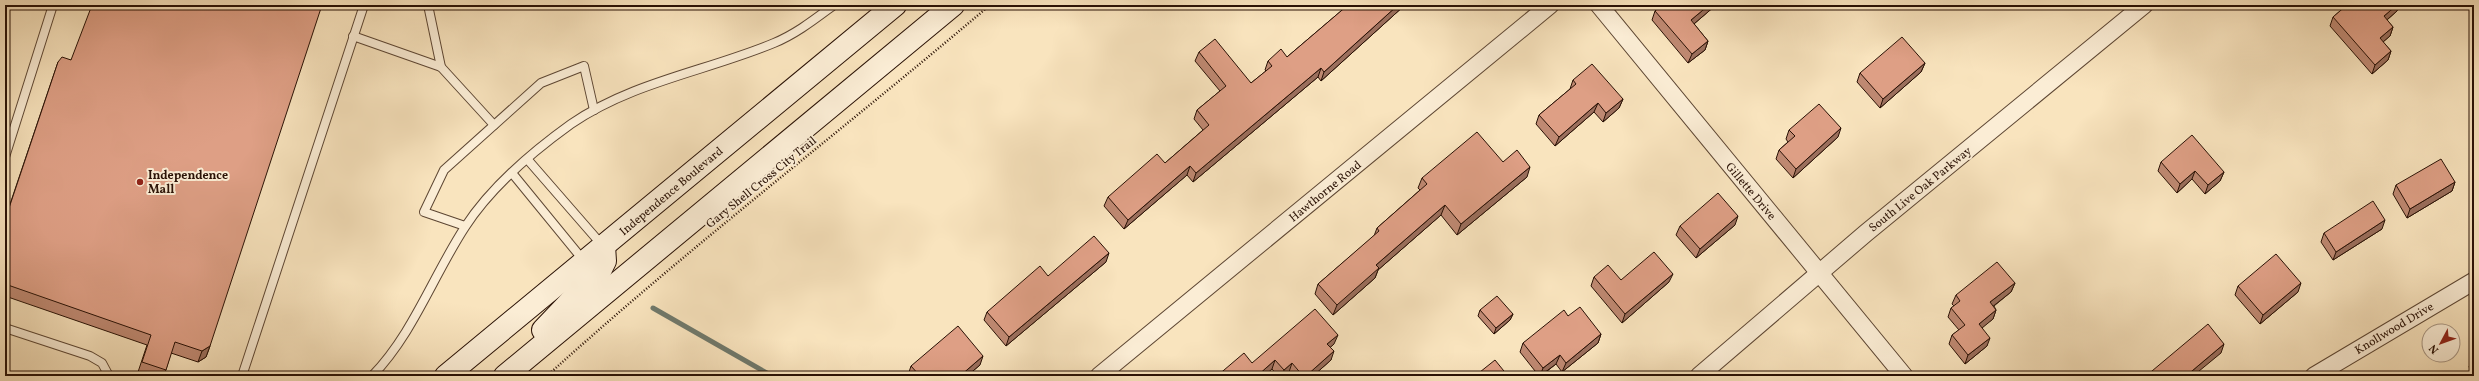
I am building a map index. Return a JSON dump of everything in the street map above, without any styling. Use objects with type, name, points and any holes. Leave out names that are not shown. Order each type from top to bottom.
[{"type":"main road","name":"Independence Boulevard","points":[[446,376],[896,5]]},
{"type":"main road","points":[[506,376],[953,5]]},
{"type":"main road","points":[[500,376],[584,287],[598,275],[605,261],[604,246]]},
{"type":"street","name":"Hawthorne Road","points":[[1099,376],[1550,5]]},
{"type":"street","name":"Gillette Drive","points":[[1599,5],[1904,376]]},
{"type":"street","name":"South Live Oak Parkway","points":[[1699,376],[1820,273],[2144,5]]},
{"type":"street","name":"Knollwood Drive","points":[[2314,376],[2474,280]]},
{"type":"lane","points":[[5,157],[53,5]]},
{"type":"lane","points":[[242,376],[364,5]]},
{"type":"lane","points":[[428,5],[441,67]]},
{"type":"lane","points":[[372,376],[394,351],[465,226],[484,202],[512,174],[555,136],[594,110],[644,87],[775,42],[805,26],[834,5]]},
{"type":"lane","points":[[354,36],[441,67],[494,125]]},
{"type":"lane","points":[[465,226],[424,212],[444,170],[494,125],[541,83],[584,66],[594,110]]},
{"type":"lane","points":[[528,160],[604,246]]},
{"type":"lane","points":[[512,174],[586,262]]},
{"type":"lane","points":[[5,328],[90,356],[102,363],[109,376]]},
{"type":"path","name":"Gary Shell Cross City Trail","points":[[547,376],[622,308],[918,67],[990,5]]},
{"type":"building","name":"Independence Mall","points":[[92,5],[322,5],[210,346],[202,351],[175,342],[166,370],[142,362],[151,335],[5,284],[5,220],[58,62],[62,57],[71,60]]},
{"type":"building","points":[[1348,5],[1398,5],[1324,72],[1321,68],[1196,173],[1190,166],[1128,220],[1108,197],[1157,154],[1165,163],[1209,125],[1197,110],[1226,86],[1199,52],[1215,39],[1251,83],[1272,66],[1268,61],[1281,49],[1287,57]]},
{"type":"building","points":[[1662,5],[1709,5],[1691,20],[1708,41],[1692,54],[1655,11]]},
{"type":"building","points":[[2347,5],[2397,5],[2384,16],[2393,27],[2380,38],[2391,51],[2375,65],[2333,17]]},
{"type":"building","points":[[1902,37],[1925,63],[1883,99],[1860,73]]},
{"type":"building","points":[[1592,64],[1623,99],[1606,113],[1598,103],[1559,137],[1539,115],[1576,84],[1573,80]]},
{"type":"building","points":[[1819,104],[1841,128],[1796,169],[1779,150],[1795,136],[1789,130]]},
{"type":"building","points":[[1477,132],[1503,162],[1517,150],[1530,167],[1461,224],[1445,205],[1376,265],[1379,268],[1337,305],[1318,284],[1379,231],[1377,228],[1427,184],[1422,178]]},
{"type":"building","points":[[2192,135],[2224,172],[2208,185],[2195,171],[2180,184],[2161,162]]},
{"type":"building","points":[[2441,159],[2455,182],[2410,209],[2396,185]]},
{"type":"building","points":[[1718,193],[1738,216],[1700,249],[1680,226]]},
{"type":"building","points":[[2373,201],[2385,220],[2336,252],[2324,233]]},
{"type":"building","points":[[1094,236],[1109,253],[1009,337],[987,312],[1040,266],[1048,276]]},
{"type":"building","points":[[1654,252],[1673,274],[1625,314],[1594,277],[1608,265],[1621,280]]},
{"type":"building","points":[[2276,254],[2301,283],[2263,315],[2238,286]]},
{"type":"building","points":[[1997,262],[2015,283],[1990,302],[1996,310],[1979,324],[1990,338],[1968,355],[1952,335],[1965,325],[1951,308],[1960,301],[1956,295]]},
{"type":"building","points":[[1497,296],[1513,314],[1496,328],[1480,310]]},
{"type":"building","points":[[1580,307],[1601,334],[1566,363],[1560,355],[1543,368],[1523,343],[1564,310],[1568,316]]},
{"type":"building","points":[[1315,309],[1338,335],[1327,344],[1334,351],[1306,376],[1303,376],[1292,363],[1284,370],[1275,360],[1257,376],[1217,376],[1244,353],[1252,363]]},
{"type":"building","points":[[2208,324],[2224,344],[2186,376],[2146,376]]},
{"type":"building","points":[[958,326],[983,356],[960,376],[920,376],[911,366]]},
{"type":"building","points":[[1495,360],[1508,376],[1483,376],[1480,372]]},
{"type":"waterway","points":[[653,308],[772,376]]},
{"type":"place","name":"Independence Mall","points":[[140,182]]}]
